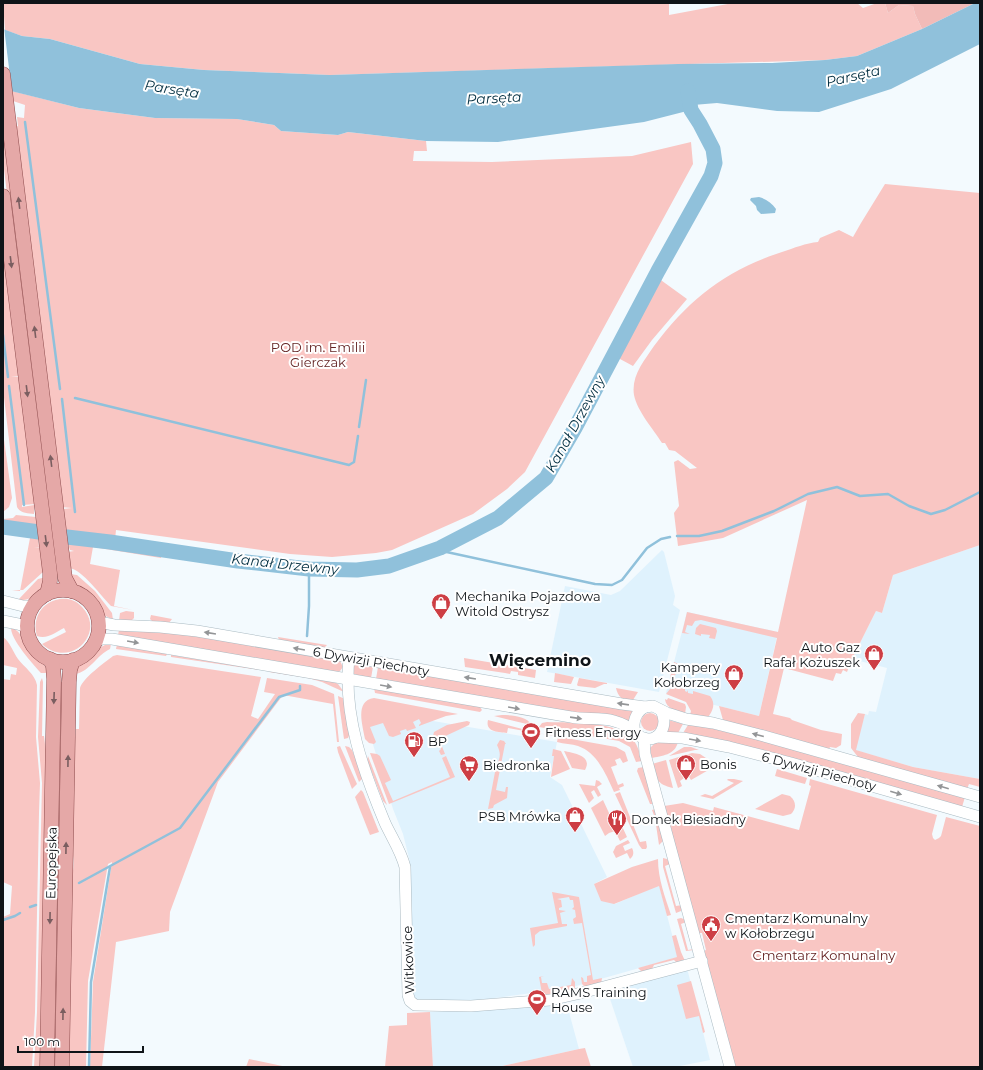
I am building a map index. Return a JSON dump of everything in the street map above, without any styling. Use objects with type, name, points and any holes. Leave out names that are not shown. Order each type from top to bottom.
[{"type":"main road","points":[[3,74],[65,578],[72,591]]},
{"type":"main road","points":[[3,196],[50,573],[47,594]]},
{"type":"main road","points":[[59,590],[72,591],[88,600],[98,619],[98,630],[95,642],[86,653],[73,660],[64,662],[50,659],[42,655],[29,639],[27,627],[29,615],[33,606],[47,594],[59,590]]},
{"type":"main road","name":"Europejska","points":[[47,1067],[54,682],[53,666],[50,659]]},
{"type":"main road","name":"Europejska","points":[[62,1067],[69,682],[73,660]]},
{"type":"street","points":[[3,601],[20,606],[33,606]]},
{"type":"street","name":"6 Dywizji Piechoty","points":[[98,619],[109,624],[172,628],[622,704],[645,707],[653,706],[661,711],[686,719],[713,723],[760,735],[980,797]]},
{"type":"street","points":[[3,620],[27,627]]},
{"type":"street","name":"6 Dywizji Piechoty","points":[[95,642],[102,639],[112,639],[571,717],[609,720],[625,725],[639,735],[650,739],[656,737],[683,738],[729,747],[791,763],[980,817]]},
{"type":"street","points":[[348,679],[349,658]]},
{"type":"street","name":"Witkowice","points":[[348,679],[352,725],[356,743],[381,813],[406,867],[408,995],[410,1002],[415,1005],[471,1006],[550,1000],[702,961]]},
{"type":"street","points":[[645,707],[639,711],[635,718],[634,725],[645,754],[730,1067]]},
{"type":"street","points":[[656,737],[663,731],[665,723],[661,711]]},
{"type":"shaded area","points":[[885,3],[975,3],[922,29],[913,6],[899,5],[888,13]]},
{"type":"shaded area","points":[[980,545],[980,779],[913,767],[855,750],[865,714],[868,715],[869,711],[876,712],[887,668],[852,659],[876,611],[882,613],[893,575]]},
{"type":"shaded area","points":[[662,550],[664,552],[675,596],[673,605],[680,610],[659,692],[547,672],[565,586],[611,595],[620,591]]},
{"type":"shaded area","points":[[687,612],[778,632],[759,716],[666,693]]},
{"type":"shaded area","points":[[362,709],[557,742],[550,777],[562,785],[607,877],[594,884],[615,904],[659,885],[678,957],[569,988],[460,1002],[415,1000],[413,996],[412,980],[410,862],[403,834],[393,809]]},
{"type":"shaded area","points":[[687,968],[710,1060],[675,1067],[633,1067],[607,990]]},
{"type":"shaded area","points":[[566,1001],[579,1049],[498,1067],[433,1067],[430,1012],[493,1010]]},
{"type":"green space","points":[[3,3],[669,3],[669,15],[733,3],[857,3],[863,8],[877,3],[885,3],[888,13],[899,5],[913,6],[922,29],[857,56],[825,60],[330,75],[204,70],[140,64],[50,39],[22,36],[5,30]]},
{"type":"green space","name":"POD im. Emilii Gierczak","points":[[12,91],[79,108],[155,118],[237,119],[274,125],[281,131],[338,135],[348,132],[426,141],[427,151],[414,151],[413,161],[492,162],[632,156],[691,142],[693,164],[525,472],[507,489],[473,514],[392,550],[332,557],[290,554],[116,530],[115,540],[66,534],[63,509],[72,508],[61,507],[14,127],[18,126],[17,117],[24,118],[25,105],[13,101]]},
{"type":"green space","points":[[3,120],[53,514],[47,514],[45,502],[3,161]]},
{"type":"green space","points":[[885,184],[980,193],[980,545],[893,575],[882,613],[876,611],[847,672],[843,670],[841,674],[836,673],[833,681],[784,668],[773,714],[790,718],[821,730],[842,734],[841,745],[836,748],[830,747],[829,749],[723,720],[719,706],[759,716],[777,638],[701,620],[695,621],[692,626],[687,625],[685,632],[690,634],[682,633],[687,612],[778,632],[807,500],[723,538],[678,546],[674,513],[679,506],[674,462],[678,460],[690,469],[697,468],[675,451],[669,450],[665,443],[662,443],[646,420],[636,401],[634,395],[634,381],[642,363],[667,329],[695,300],[710,288],[726,277],[762,259],[809,243],[818,242],[820,238],[839,230],[853,237]]},
{"type":"green space","points":[[3,232],[21,376],[11,377],[21,377],[36,504],[22,505],[22,507],[34,505],[34,514],[23,512],[17,507],[3,389]]},
{"type":"green space","points":[[658,278],[687,299],[652,340],[633,366],[620,359],[618,356],[619,351]]},
{"type":"green space","points":[[3,432],[12,498],[9,507],[3,512]]},
{"type":"green space","points":[[16,515],[36,517],[38,526],[28,525],[25,536],[3,533],[3,519],[13,518]]},
{"type":"green space","points":[[30,538],[38,539],[39,547],[34,548],[42,547],[43,572],[23,590],[20,590]]},
{"type":"green space","points":[[67,541],[109,544],[162,553],[161,558],[93,547],[90,564],[120,570],[114,606],[133,610],[111,606],[86,578],[80,573],[69,568],[67,552],[74,551],[70,550]]},
{"type":"green space","points":[[70,574],[77,575],[95,591],[112,613],[113,620],[104,615],[91,596],[76,585]]},
{"type":"green space","points":[[46,577],[42,588],[37,595],[28,599],[18,600],[38,579]]},
{"type":"green space","points":[[60,599],[72,600],[80,605],[89,617],[90,627],[88,637],[82,645],[74,651],[64,653],[53,651],[42,644],[66,632],[64,628],[44,637],[37,636],[36,630],[37,618],[43,608],[53,601]]},
{"type":"green space","points":[[126,611],[134,612],[134,618],[131,621],[119,621],[120,613]]},
{"type":"green space","points":[[151,615],[172,619],[169,623],[153,622],[150,619]]},
{"type":"green space","points":[[700,624],[716,628],[717,631],[715,639],[709,638],[710,635],[701,634],[701,636],[695,634],[696,628]]},
{"type":"green space","points":[[11,627],[18,632],[30,652],[43,664],[49,673],[41,673],[28,658],[14,638]]},
{"type":"green space","points":[[119,630],[172,632],[340,661],[343,667],[336,673],[118,635]]},
{"type":"green space","points":[[3,637],[10,644],[18,659],[32,674],[37,685],[36,737],[40,783],[35,1012],[32,1067],[3,1067],[3,917],[10,914],[12,886],[3,882],[3,679],[10,680],[11,674],[16,675],[17,668],[3,665]]},
{"type":"green space","points":[[278,637],[327,645],[324,648],[279,640]]},
{"type":"green space","points":[[111,644],[110,649],[85,670],[76,674],[78,666],[99,648]]},
{"type":"green space","points":[[117,644],[167,654],[166,656],[116,649]]},
{"type":"green space","points":[[117,655],[261,677],[251,716],[258,719],[275,694],[264,692],[267,678],[312,685],[334,694],[339,742],[337,742],[333,704],[283,695],[218,782],[170,912],[169,931],[116,942],[102,1067],[90,1067],[93,982],[112,862],[108,864],[88,981],[86,1067],[67,1067],[70,884],[74,865],[71,846],[72,762],[76,729],[79,729],[80,688],[85,680],[94,671],[113,656]]},
{"type":"green space","points":[[171,655],[259,669],[260,670],[171,657]]},
{"type":"green space","points":[[464,658],[536,670],[535,678],[518,675],[518,672],[511,671],[510,674],[465,667]]},
{"type":"green space","points":[[674,662],[681,665],[678,672],[671,679],[670,678]]},
{"type":"green space","points":[[357,664],[373,667],[371,678],[353,674],[354,666]]},
{"type":"green space","points":[[378,667],[636,711],[631,722],[621,718],[582,714],[376,679]]},
{"type":"green space","points":[[272,671],[332,681],[338,684],[344,692],[322,682],[308,678],[269,672]]},
{"type":"green space","points":[[555,673],[574,677],[571,684],[554,682]]},
{"type":"green space","points":[[42,678],[42,736],[44,736],[48,761],[42,1067],[34,1067],[37,1012],[42,783],[38,737],[40,682]]},
{"type":"green space","points":[[579,678],[607,684],[595,688],[578,686]]},
{"type":"green space","points":[[59,682],[65,682],[57,1067],[51,1067]]},
{"type":"green space","points":[[676,687],[685,689],[687,692],[688,690],[688,693],[693,694],[693,691],[710,696],[713,701],[713,707],[708,717],[690,715],[691,711],[686,702],[666,694],[670,689]]},
{"type":"green space","points":[[374,688],[480,707],[482,710],[480,712],[375,693]]},
{"type":"green space","points":[[616,688],[638,692],[633,700],[627,700],[620,696]]},
{"type":"green space","points":[[338,696],[345,699],[350,734],[348,738],[344,739]]},
{"type":"green space","points":[[374,698],[458,714],[446,716],[419,726],[421,723],[419,719],[413,722],[416,728],[407,731],[406,729],[400,731],[401,734],[393,737],[389,736],[383,723],[370,727],[376,742],[374,744],[369,743],[365,739],[361,715],[364,704],[368,700]]},
{"type":"green space","points":[[668,698],[685,704],[685,714],[675,711],[667,705],[665,699],[667,700]]},
{"type":"green space","points":[[650,713],[656,716],[659,722],[656,728],[650,731],[644,728],[641,722],[644,716]]},
{"type":"green space","points":[[858,713],[865,714],[856,750],[913,767],[980,779],[980,787],[969,784],[967,789],[858,757],[851,748],[851,724]]},
{"type":"green space","points":[[502,715],[523,718],[531,725],[494,716]]},
{"type":"green space","points":[[488,720],[530,732],[508,728],[507,733],[496,732],[488,727]]},
{"type":"green space","points":[[668,720],[683,724],[678,733],[664,732]]},
{"type":"green space","points":[[467,721],[470,722],[469,725],[439,739],[445,754],[441,755],[439,751],[441,749],[440,746],[438,747],[433,736],[434,732],[447,725]]},
{"type":"green space","points":[[542,723],[594,724],[617,729],[627,734],[634,741],[642,761],[636,762],[630,747],[619,741],[539,727]]},
{"type":"green space","points":[[688,725],[702,726],[787,747],[965,797],[962,807],[683,733]]},
{"type":"green space","points":[[538,733],[616,747],[625,752],[628,761],[623,763],[620,758],[615,760],[617,765],[611,767],[618,785],[623,783],[624,786],[619,788],[620,790],[614,792],[596,759],[585,749],[576,745],[557,742],[558,737]]},
{"type":"green space","points":[[500,740],[504,741],[506,744],[496,790],[505,792],[506,787],[508,787],[507,798],[494,805],[493,808],[488,809],[495,772],[493,769],[500,757],[497,745]]},
{"type":"green space","points":[[678,742],[674,750],[668,754],[651,758],[649,749],[655,743]]},
{"type":"green space","points":[[340,746],[357,784],[352,789],[338,752],[337,747]]},
{"type":"green space","points":[[345,746],[352,750],[364,777],[359,782]]},
{"type":"green space","points":[[684,747],[691,747],[699,750],[669,756]]},
{"type":"green space","points":[[553,749],[561,751],[570,769],[551,777],[554,756],[552,756]]},
{"type":"green space","points":[[564,751],[577,754],[585,758],[587,765],[585,770],[572,768]]},
{"type":"green space","points":[[370,753],[380,756],[391,780],[385,783],[393,801],[450,777],[442,758],[446,756],[455,777],[389,804]]},
{"type":"green space","points":[[692,753],[700,754],[715,764],[712,768],[691,780],[688,775],[680,781],[682,786],[678,788],[669,760]]},
{"type":"green space","points":[[368,756],[387,805],[383,801],[367,760]]},
{"type":"green space","points":[[666,760],[673,788],[660,783],[652,764]]},
{"type":"green space","points":[[644,767],[654,804],[650,804],[637,771],[638,768]]},
{"type":"green space","points":[[777,769],[807,778],[805,784],[775,776]]},
{"type":"green space","name":"Cmentarz Komunalny","points":[[810,779],[937,815],[932,834],[935,840],[941,836],[946,817],[980,826],[980,1067],[734,1067],[704,951],[706,950],[702,933],[699,933],[664,806],[683,803],[713,811],[714,807],[799,830],[811,786],[809,785]]},
{"type":"green space","points":[[596,780],[602,784],[597,787],[601,795],[598,797],[594,790],[591,792],[594,798],[589,803],[579,784],[595,786]]},
{"type":"green space","points":[[727,780],[743,781],[713,799],[700,796],[705,794],[712,796],[734,783]]},
{"type":"green space","points":[[361,790],[379,832],[370,835],[355,797]]},
{"type":"green space","points":[[620,792],[640,842],[646,841],[646,849],[642,849],[639,845],[615,794]]},
{"type":"green space","points":[[782,794],[790,796],[794,800],[795,807],[791,814],[783,816],[755,809]]},
{"type":"green space","points":[[603,800],[615,826],[621,824],[627,837],[620,841],[615,831],[605,836],[591,808]]},
{"type":"green space","points":[[655,809],[663,841],[659,845],[655,818],[652,810]]},
{"type":"green space","points":[[628,840],[630,843],[623,846],[625,851],[632,848],[632,857],[630,859],[627,853],[616,858],[613,852],[616,846]]},
{"type":"green space","points":[[663,858],[667,859],[670,864],[665,866],[676,906],[682,905],[681,911],[676,913],[663,867]]},
{"type":"green space","points":[[658,859],[664,895],[671,915],[667,916],[659,886],[614,904],[601,901],[594,884],[632,867]]},
{"type":"green space","points":[[552,892],[579,897],[593,980],[602,978],[601,984],[585,987],[582,984],[581,977],[583,978],[584,982],[587,982],[587,976],[591,975],[582,923],[574,924],[573,919],[576,917],[575,910],[572,909],[574,907],[573,900],[570,900],[569,897],[557,899],[561,900],[562,907],[559,908],[559,910],[566,911],[560,913],[562,924],[567,924],[567,926],[540,931],[535,935],[535,945],[533,947],[530,928],[558,923]]},
{"type":"green space","points":[[681,918],[686,920],[686,922],[681,924],[688,950],[694,950],[686,951],[677,919]]},
{"type":"green space","points":[[676,935],[685,961],[677,963],[674,960],[654,965],[652,969],[642,972],[638,968],[677,957],[672,936]]},
{"type":"green space","points":[[544,976],[541,977],[542,983],[547,983],[549,989],[571,985],[572,978],[575,982],[575,989],[543,999],[539,977]]},
{"type":"green space","points":[[691,981],[705,1032],[703,1033],[699,1016],[686,1019],[677,985]]},
{"type":"green space","points":[[430,1012],[433,1067],[385,1067],[389,1026],[407,1025],[407,1013]]},
{"type":"green space","points":[[585,1048],[591,1067],[498,1067],[579,1049]]},
{"type":"green space","points":[[249,1059],[287,1067],[246,1067]]},
{"type":"water","name":"Parsęta","points":[[975,3],[980,3],[980,44],[891,89],[819,112],[777,111],[717,103],[693,105],[691,110],[644,122],[498,142],[426,141],[348,132],[338,135],[281,131],[274,125],[237,119],[155,118],[79,108],[3,89],[3,29],[22,36],[50,39],[140,64],[204,70],[330,75],[678,64],[772,63],[825,60],[857,56],[922,29]]},
{"type":"water","points":[[759,197],[773,205],[776,209],[775,213],[761,214],[757,210],[756,206],[750,200],[751,198]]},
{"type":"pier","points":[[4,27],[12,93],[3,91]]},
{"type":"waterway","name":"Kanał Drzewny","points":[[67,537],[238,561],[309,569],[357,570],[389,566],[440,548],[498,518],[546,478],[575,428],[658,271],[711,176],[715,163],[713,149],[691,110],[688,91]]},
{"type":"waterway","points":[[25,122],[60,389]]},
{"type":"waterway","points":[[3,335],[8,377]]},
{"type":"waterway","points":[[359,427],[366,380]]},
{"type":"waterway","points":[[9,386],[24,505]]},
{"type":"waterway","points":[[75,398],[349,465],[354,462],[358,436]]},
{"type":"waterway","points":[[62,399],[75,512]]},
{"type":"waterway","points":[[677,536],[699,536],[722,531],[774,511],[808,494],[837,487],[860,496],[888,494],[909,506],[931,514],[945,510],[980,492]]},
{"type":"waterway","name":"Kanał Drzewny","points":[[3,527],[39,532]]},
{"type":"waterway","points":[[440,548],[442,551],[595,584],[612,585],[622,580],[647,548],[661,539],[670,537]]},
{"type":"waterway","points":[[307,636],[309,569]]},
{"type":"waterway","points":[[79,883],[180,828],[279,697],[300,690],[300,686]]},
{"type":"waterway","points":[[89,1067],[91,982],[110,867]]},
{"type":"waterway","points":[[30,907],[36,905]]},
{"type":"waterway","points":[[3,920],[20,913]]},
{"type":"place","name":"Mechanika Pojazdowa Witold Ostrysz","points":[[441,620]]},
{"type":"place","name":"Auto Gaz Rafał Kożuszek","points":[[874,671]]},
{"type":"place","name":"Kampery Kołobrzeg","points":[[734,691]]},
{"type":"place","name":"Fitness Energy","points":[[531,749]]},
{"type":"place","name":"BP","points":[[414,758]]},
{"type":"place","name":"Bonis","points":[[686,781]]},
{"type":"place","name":"Biedronka","points":[[469,782]]},
{"type":"place","name":"PSB Mrówka","points":[[575,833]]},
{"type":"place","name":"Domek Biesiadny","points":[[617,836]]},
{"type":"place","name":"Cmentarz Komunalny w Kołobrzegu","points":[[711,942]]},
{"type":"place","name":"RAMS Training House","points":[[537,1016]]},
{"type":"district","name":"Więcemino","points":[[540,660]]}]
